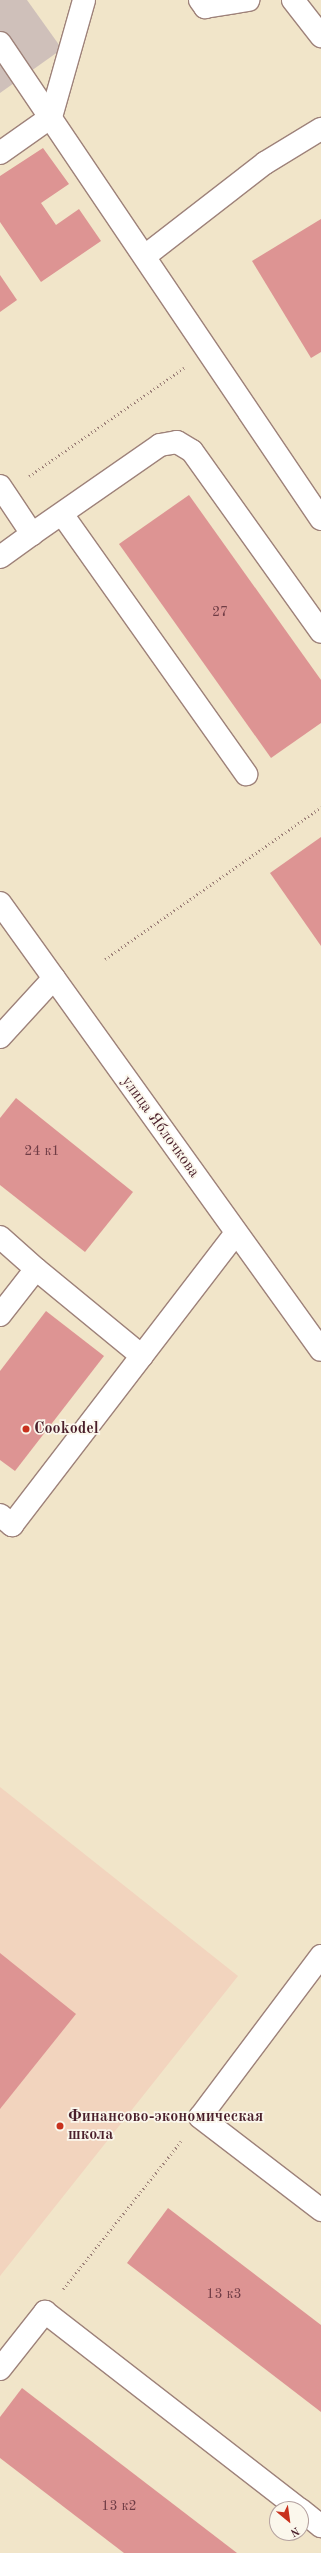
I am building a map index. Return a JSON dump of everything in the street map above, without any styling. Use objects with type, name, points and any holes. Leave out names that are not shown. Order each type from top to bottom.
[{"type":"street","points":[[0,152],[51,117],[84,0]]},
{"type":"street","points":[[200,0],[205,7],[248,0]]},
{"type":"street","points":[[293,0],[321,36]]},
{"type":"street","points":[[0,44],[145,256],[207,351],[321,519]]},
{"type":"street","points":[[145,256],[265,163],[321,129]]},
{"type":"street","points":[[0,557],[160,446],[177,442],[192,451],[321,632]]},
{"type":"street","points":[[2,489],[32,534]]},
{"type":"street","points":[[62,514],[246,774]]},
{"type":"street","name":"улица Яблочкова","points":[[0,903],[321,1350]]},
{"type":"street","points":[[0,1037],[54,978]]},
{"type":"street","points":[[4,1525],[142,1356],[236,1233]]},
{"type":"street","points":[[0,1237],[36,1269],[142,1356]]},
{"type":"street","points":[[0,1316],[36,1269]]},
{"type":"street","points":[[321,1956],[200,2117],[321,2210]]},
{"type":"street","points":[[0,2369],[45,2312],[288,2501]]},
{"type":"street","points":[[309,2517],[321,2526]]},
{"type":"path","points":[[2,489],[207,351]]},
{"type":"path","points":[[105,959],[321,807]]},
{"type":"path","points":[[45,2312],[200,2117]]},
{"type":"shaded area","points":[[0,0],[27,0],[62,49],[0,93]]},
{"type":"shaded area","name":"Финансово-экономическая школа","points":[[0,1787],[238,1976],[0,2276]]},
{"type":"building","points":[[43,148],[69,184],[41,203],[56,225],[79,209],[101,241],[41,282],[0,222],[0,176]]},
{"type":"building","points":[[321,219],[321,352],[311,358],[252,261]]},
{"type":"building","points":[[0,275],[17,300],[0,312]]},
{"type":"building","points":[[189,495],[321,680],[321,723],[271,758],[119,544]]},
{"type":"building","points":[[321,837],[321,946],[270,873]]},
{"type":"building","points":[[16,1098],[133,1192],[85,1252],[0,1185],[0,1118]]},
{"type":"building","points":[[46,1311],[104,1356],[15,1471],[0,1460],[0,1371]]},
{"type":"building","points":[[0,1953],[76,2014],[0,2109]]},
{"type":"building","points":[[168,2208],[321,2325],[321,2412],[127,2263]]},
{"type":"building","points":[[22,2388],[237,2553],[124,2553],[0,2458],[0,2417]]},
{"type":"place","name":"Cookodel","points":[[26,1429]]},
{"type":"place","name":"Финансово-экономическая школа","points":[[60,2126]]}]
